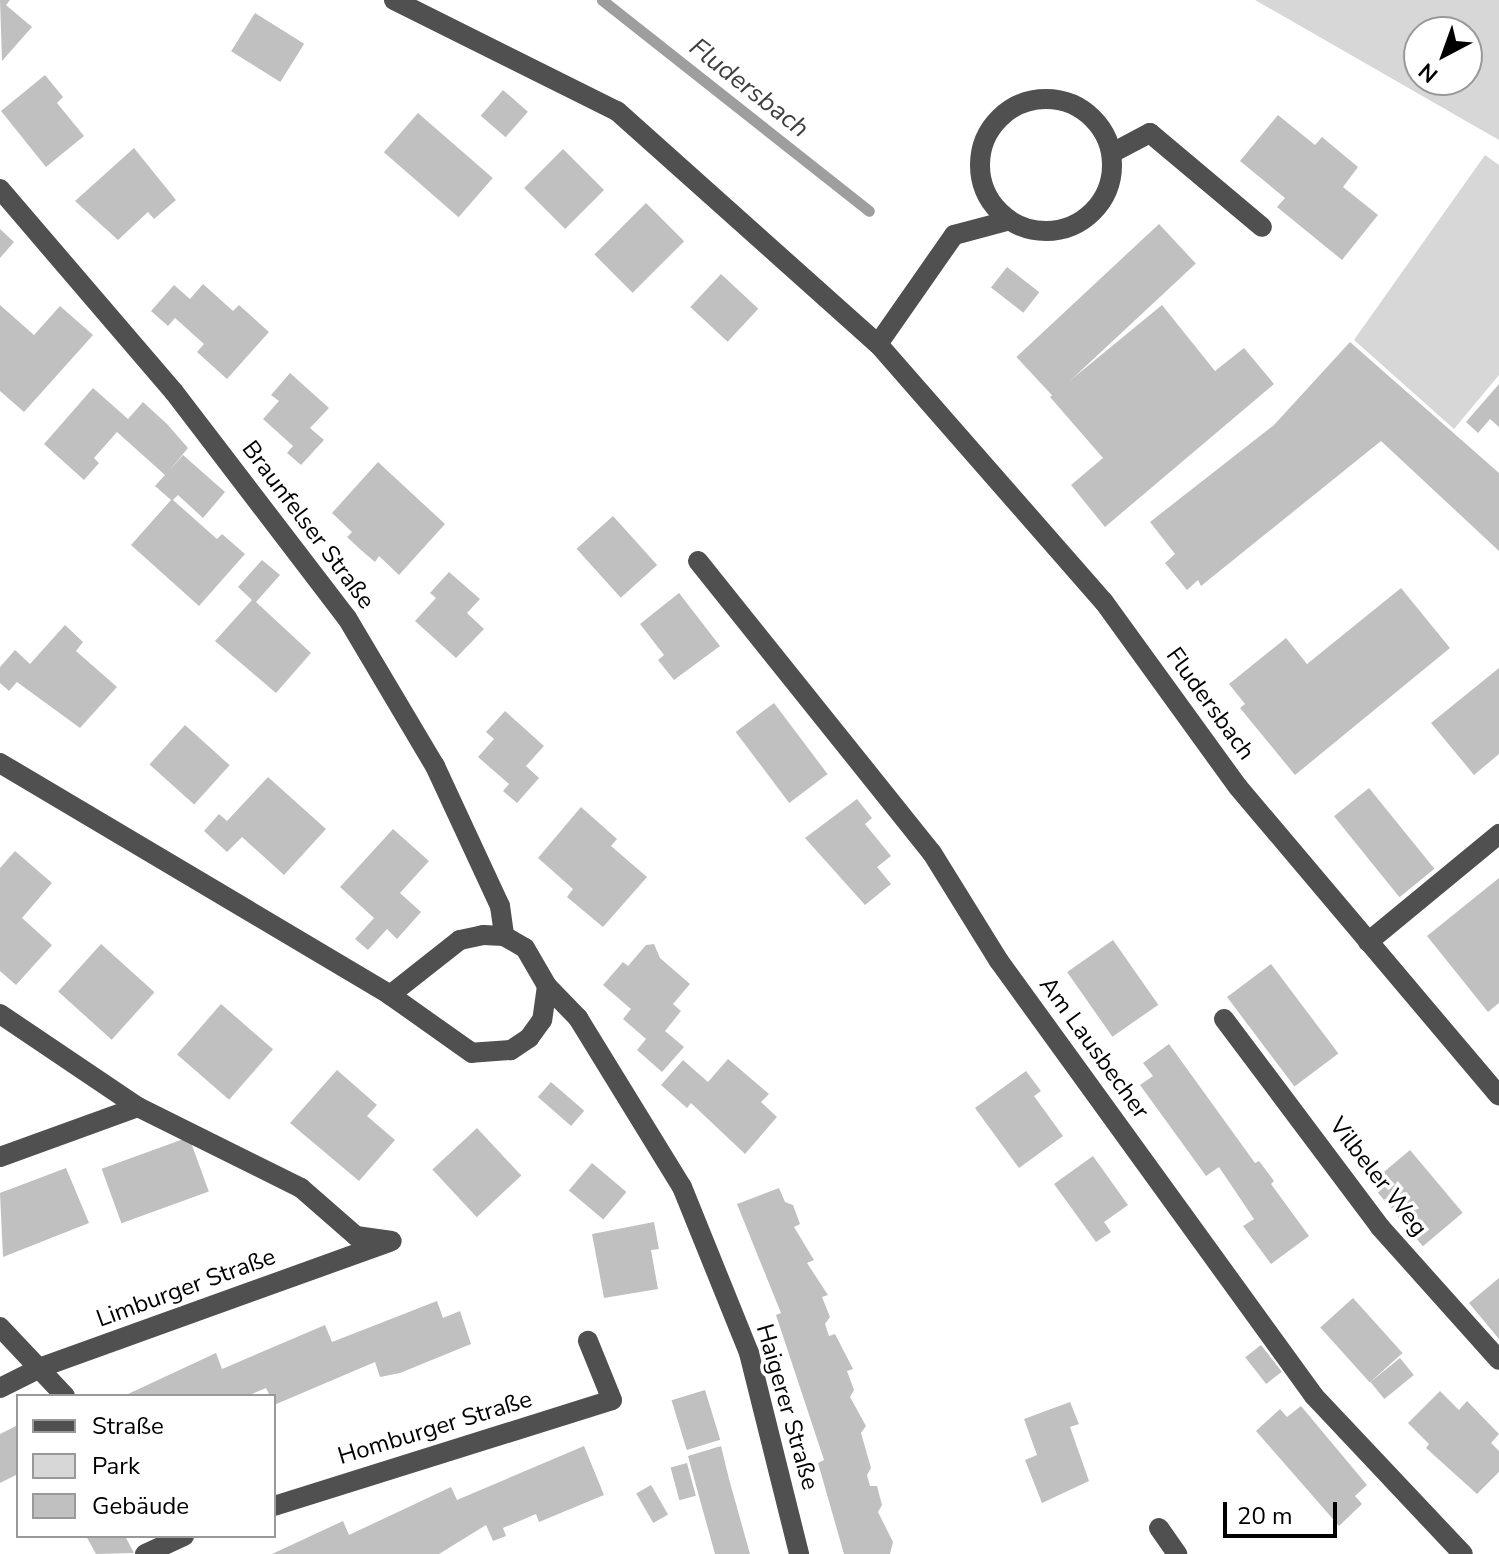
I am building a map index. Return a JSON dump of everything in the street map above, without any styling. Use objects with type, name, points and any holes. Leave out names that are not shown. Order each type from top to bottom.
[{"type":"street","name":"Fludersbach","points":[[394,0],[617,111],[878,344],[1104,602],[1238,787],[1499,1096]]},
{"type":"street","points":[[1040,98],[1073,103],[1098,123],[1112,153],[1108,192],[1083,222],[1045,233],[1007,221],[985,197],[978,165],[986,133],[1009,109],[1040,98]]},
{"type":"street","points":[[1112,153],[1150,133],[1262,227]]},
{"type":"street","name":"Braunfelser Straße","points":[[0,189],[174,392],[347,618],[435,766],[500,906],[504,936]]},
{"type":"street","points":[[878,344],[954,235],[1007,221]]},
{"type":"street","name":"Am Lausbecher","points":[[698,561],[932,853],[999,961],[1314,1396],[1463,1554]]},
{"type":"street","points":[[0,763],[390,995],[472,1053],[511,1050],[529,1038],[542,1020],[547,986],[525,948],[504,936],[460,940],[390,995]]},
{"type":"street","points":[[1368,942],[1499,834]]},
{"type":"street","name":"Haigerer Straße","points":[[547,986],[578,1018],[682,1187],[749,1353],[799,1554]]},
{"type":"street","points":[[0,1014],[138,1107]]},
{"type":"street","name":"Vilbeler Weg","points":[[1224,1019],[1380,1227],[1499,1360]]},
{"type":"street","points":[[0,1157],[138,1107]]},
{"type":"street","name":"Limburger Straße","points":[[0,1388],[42,1367],[392,1241],[356,1236],[301,1188],[138,1107]]},
{"type":"street","points":[[0,1327],[42,1367],[63,1394]]},
{"type":"street","name":"Homburger Straße","points":[[276,1505],[612,1400],[588,1341]]},
{"type":"street","points":[[1159,1528],[1177,1554]]},
{"type":"street","points":[[145,1554],[183,1541]]},
{"type":"green space","points":[[1255,0],[1499,0],[1499,140],[1422,96],[1483,96],[1483,16],[1403,16],[1403,85]]},
{"type":"green space","points":[[1485,155],[1499,165],[1499,375],[1454,429],[1354,340]]},
{"type":"building","points":[[0,0],[10,0],[6,5],[32,27],[2,61]]},
{"type":"building","points":[[255,13],[304,44],[280,82],[231,51]]},
{"type":"building","points":[[45,75],[63,97],[57,103],[84,136],[46,167],[1,111]]},
{"type":"building","points":[[503,90],[528,112],[506,137],[481,116]]},
{"type":"building","points":[[418,113],[493,178],[459,217],[384,152]]},
{"type":"building","points":[[1278,115],[1315,145],[1322,137],[1358,167],[1343,187],[1378,215],[1342,260],[1277,207],[1285,198],[1240,161]]},
{"type":"building","points":[[134,148],[176,200],[154,219],[148,212],[118,240],[75,201]]},
{"type":"building","points":[[563,149],[604,190],[565,229],[524,188]]},
{"type":"building","points":[[646,203],[684,241],[633,293],[594,255]]},
{"type":"building","points":[[1159,224],[1196,263],[1053,396],[1016,357]]},
{"type":"building","points":[[0,229],[14,242],[0,258]]},
{"type":"building","points":[[1007,267],[1039,292],[1023,313],[991,287]]},
{"type":"building","points":[[721,274],[758,309],[728,342],[690,307]]},
{"type":"building","points":[[203,284],[233,311],[239,305],[269,332],[227,379],[197,352],[204,344],[175,318],[168,326],[151,311],[174,285],[190,299]]},
{"type":"building","points":[[0,305],[34,335],[60,306],[93,335],[24,412],[0,391]]},
{"type":"building","points":[[1162,305],[1215,371],[1244,348],[1274,384],[1105,527],[1071,485],[1103,458],[1050,397]]},
{"type":"building","points":[[1350,342],[1499,473],[1499,551],[1381,441],[1201,586],[1198,580],[1187,590],[1165,563],[1175,554],[1150,522],[1274,425]]},
{"type":"building","points":[[290,373],[329,408],[310,428],[324,440],[301,465],[287,453],[293,446],[263,419],[279,401],[271,395]]},
{"type":"building","points":[[1499,384],[1499,427],[1490,419],[1478,433],[1466,422]]},
{"type":"building","points":[[93,388],[128,419],[143,402],[188,448],[168,472],[183,455],[225,492],[203,518],[178,495],[173,500],[217,539],[222,534],[245,554],[199,606],[131,545],[171,500],[155,486],[165,475],[117,432],[94,458],[99,463],[84,480],[44,444]]},
{"type":"building","points":[[378,462],[445,524],[399,575],[379,556],[375,562],[361,550],[347,537],[352,532],[332,513]]},
{"type":"building","points":[[613,516],[657,565],[621,598],[577,549]]},
{"type":"building","points":[[262,560],[280,575],[256,602],[311,653],[276,693],[215,641],[252,600],[238,587]]},
{"type":"building","points":[[449,572],[480,599],[467,613],[484,629],[456,658],[415,621],[436,598],[430,593]]},
{"type":"building","points":[[1401,588],[1450,648],[1295,775],[1240,708],[1245,704],[1229,684],[1286,638],[1307,664]]},
{"type":"building","points":[[679,593],[720,646],[674,680],[658,660],[664,655],[640,624]]},
{"type":"building","points":[[65,625],[83,642],[76,651],[117,687],[80,728],[17,682],[9,691],[0,683],[0,667],[15,650],[30,664]]},
{"type":"building","points":[[1499,668],[1499,754],[1474,775],[1431,723]]},
{"type":"building","points":[[774,703],[828,774],[789,803],[736,732]]},
{"type":"building","points":[[505,711],[544,746],[526,766],[539,778],[517,803],[503,791],[509,784],[478,757],[494,739],[486,732]]},
{"type":"building","points":[[185,725],[230,765],[194,805],[150,764]]},
{"type":"building","points":[[268,777],[326,829],[284,875],[242,837],[227,852],[204,831],[219,814],[227,821]]},
{"type":"building","points":[[1369,788],[1434,869],[1399,897],[1334,816]]},
{"type":"building","points":[[857,799],[872,818],[865,824],[891,856],[877,867],[891,884],[865,905],[805,838]]},
{"type":"building","points":[[581,807],[617,839],[611,846],[647,877],[603,927],[567,897],[573,889],[538,858]]},
{"type":"building","points":[[393,829],[429,861],[400,893],[421,912],[397,939],[387,929],[368,950],[355,939],[374,918],[340,887]]},
{"type":"building","points":[[15,851],[52,883],[22,918],[52,945],[16,985],[0,971],[0,868]]},
{"type":"building","points":[[1499,878],[1499,1003],[1488,1012],[1427,936]]},
{"type":"building","points":[[1113,940],[1158,1005],[1112,1037],[1067,972]]},
{"type":"building","points":[[101,944],[155,992],[112,1040],[58,992]]},
{"type":"building","points":[[654,944],[660,958],[690,984],[673,1004],[681,1011],[665,1031],[684,1047],[662,1072],[637,1050],[646,1039],[623,1019],[631,1009],[603,985],[623,962],[628,966],[646,945]]},
{"type":"building","points":[[1271,964],[1338,1053],[1294,1087],[1227,997]]},
{"type":"building","points":[[221,1004],[273,1049],[229,1100],[177,1055]]},
{"type":"building","points":[[1169,1044],[1255,1163],[1259,1161],[1274,1181],[1271,1184],[1309,1236],[1271,1264],[1243,1226],[1254,1219],[1219,1167],[1206,1176],[1140,1085],[1153,1076],[1143,1063]]},
{"type":"building","points":[[728,1059],[769,1094],[761,1102],[777,1117],[745,1154],[691,1103],[687,1108],[661,1085],[683,1060],[708,1082]]},
{"type":"building","points":[[337,1070],[377,1105],[367,1116],[395,1140],[359,1181],[290,1123]]},
{"type":"building","points":[[1026,1071],[1041,1091],[1034,1096],[1063,1136],[1019,1168],[975,1108]]},
{"type":"building","points":[[551,1082],[584,1111],[571,1126],[538,1097]]},
{"type":"building","points":[[477,1128],[521,1176],[477,1217],[432,1170]]},
{"type":"building","points":[[189,1137],[209,1192],[121,1223],[102,1169]]},
{"type":"building","points":[[1410,1150],[1463,1213],[1423,1246],[1370,1183]]},
{"type":"building","points":[[1093,1156],[1128,1205],[1104,1222],[1111,1232],[1096,1242],[1054,1184]]},
{"type":"building","points":[[592,1163],[626,1192],[603,1220],[569,1191]]},
{"type":"building","points":[[66,1168],[89,1223],[3,1257],[0,1193]]},
{"type":"building","points":[[779,1188],[785,1202],[793,1205],[800,1224],[794,1227],[814,1260],[807,1263],[828,1295],[822,1297],[830,1317],[825,1324],[829,1336],[835,1334],[853,1369],[847,1371],[854,1390],[850,1397],[866,1426],[861,1433],[871,1468],[867,1475],[870,1486],[877,1486],[882,1505],[878,1512],[893,1542],[890,1554],[844,1554],[818,1463],[824,1460],[776,1315],[781,1313],[737,1204]]},
{"type":"building","points":[[654,1222],[659,1249],[651,1250],[658,1289],[604,1298],[592,1234]]},
{"type":"building","points":[[1499,1278],[1499,1339],[1469,1303]]},
{"type":"building","points":[[1353,1298],[1403,1353],[1370,1382],[1320,1327]]},
{"type":"building","points":[[437,1301],[443,1318],[460,1311],[471,1344],[400,1373],[380,1377],[375,1362],[276,1404],[276,1394],[269,1394],[266,1388],[252,1394],[128,1394],[216,1353],[222,1369],[325,1325],[332,1342]]},
{"type":"building","points":[[1261,1345],[1282,1372],[1266,1384],[1245,1357]]},
{"type":"building","points":[[1400,1358],[1414,1375],[1384,1399],[1370,1382]]},
{"type":"building","points":[[705,1390],[720,1440],[687,1450],[672,1400]]},
{"type":"building","points":[[1440,1391],[1459,1410],[1467,1401],[1499,1434],[1491,1443],[1499,1451],[1499,1472],[1477,1494],[1426,1448],[1429,1444],[1408,1423]]},
{"type":"building","points":[[1070,1402],[1079,1424],[1070,1427],[1089,1481],[1042,1503],[1025,1460],[1037,1455],[1024,1419]]},
{"type":"building","points":[[1301,1406],[1367,1485],[1355,1496],[1362,1504],[1339,1526],[1256,1431],[1280,1409],[1287,1417]]},
{"type":"building","points":[[16,1426],[16,1475],[0,1483],[0,1434]]},
{"type":"building","points":[[584,1446],[604,1495],[539,1522],[536,1514],[503,1528],[506,1536],[493,1541],[486,1525],[439,1554],[272,1554],[343,1521],[349,1535],[451,1487],[457,1500]]},
{"type":"building","points":[[721,1446],[750,1554],[715,1554],[692,1471],[688,1456]]},
{"type":"building","points":[[687,1463],[696,1496],[679,1500],[671,1467]]},
{"type":"building","points":[[651,1485],[668,1514],[653,1523],[636,1494]]},
{"type":"building","points":[[87,1538],[126,1538],[134,1553],[96,1554]]},
{"type":"waterway","name":"Fludersbach","points":[[602,0],[869,211]]}]
